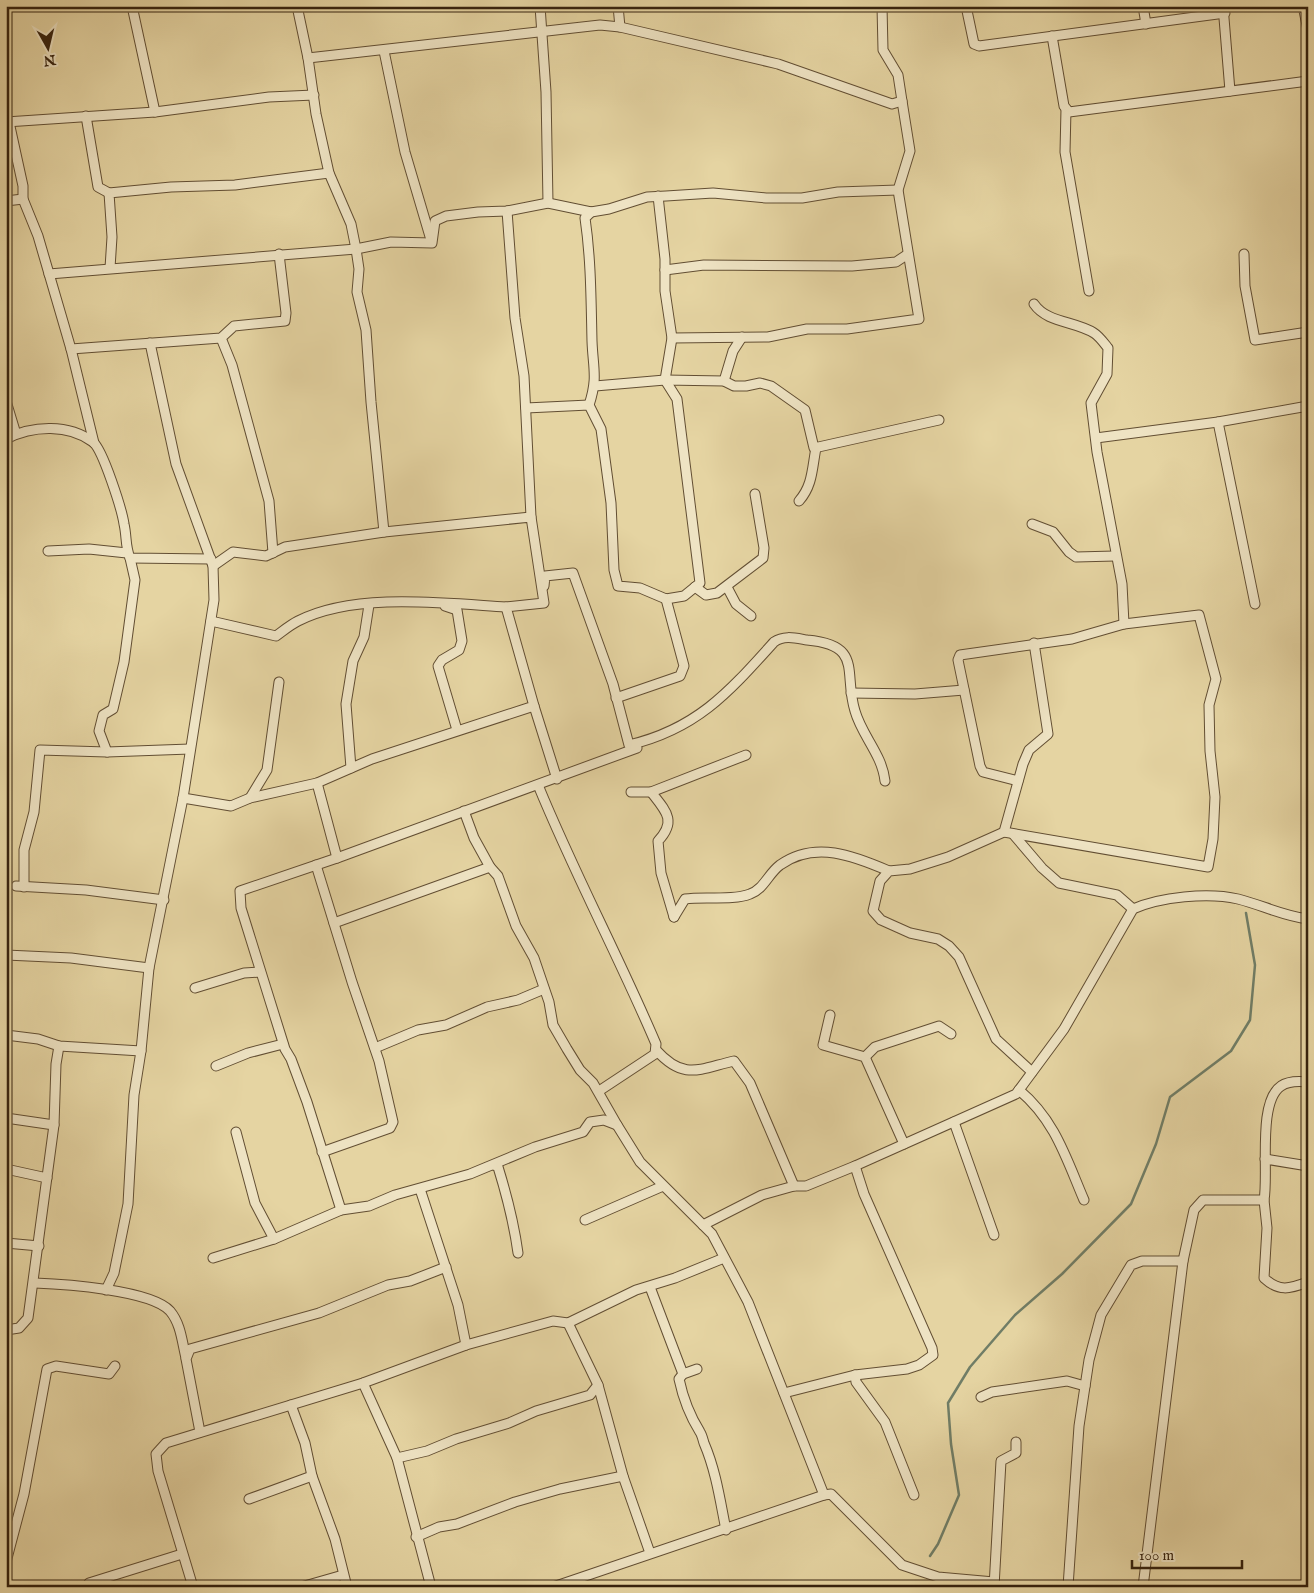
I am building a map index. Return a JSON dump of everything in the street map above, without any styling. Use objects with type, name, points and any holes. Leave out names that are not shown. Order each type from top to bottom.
[{"type":"street","points":[[132,6],[155,112]]},
{"type":"street","points":[[297,6],[308,58],[316,114],[330,173],[351,224],[356,249],[359,270],[357,292],[366,330],[384,532]]},
{"type":"street","points":[[540,6],[540,32],[546,92],[548,204]]},
{"type":"street","points":[[618,6],[620,27]]},
{"type":"street","points":[[672,338],[768,338],[807,329],[847,329],[919,319],[898,190],[910,151],[898,75],[883,50],[882,6]]},
{"type":"street","points":[[966,6],[971,37],[974,44],[979,46],[1146,24],[1224,10],[1230,91]]},
{"type":"street","points":[[1143,6],[1146,24]]},
{"type":"street","points":[[1303,6],[1308,30]]},
{"type":"street","points":[[308,58],[600,25],[620,27],[778,64],[892,104],[902,101]]},
{"type":"street","points":[[1052,36],[1066,109],[1065,152],[1090,292]]},
{"type":"street","points":[[384,50],[406,152],[432,243]]},
{"type":"street","points":[[1066,109],[1072,112],[1308,81]]},
{"type":"street","points":[[107,752],[99,731],[103,715],[114,710],[124,662],[135,580],[124,546],[124,524],[116,494],[102,457],[94,443],[71,349],[38,236],[23,199],[23,186],[7,122],[155,112],[269,97],[314,95]]},
{"type":"street","points":[[86,116],[98,187],[109,192],[171,186],[235,185],[330,173]]},
{"type":"street","points":[[432,243],[435,221],[446,216],[507,211],[548,204],[591,212],[658,196],[713,193],[766,198],[802,198],[838,192],[898,190]]},
{"type":"street","points":[[109,192],[112,237],[110,268]]},
{"type":"street","points":[[591,212],[585,218],[591,257],[592,345],[595,386],[589,405],[601,429],[611,503],[614,570],[618,586],[640,588],[666,599],[684,596],[700,583],[682,428],[677,399],[665,380],[672,338],[664,291],[665,270],[658,196]]},
{"type":"street","points":[[6,201],[23,199]]},
{"type":"street","points":[[507,211],[514,318],[524,376],[531,517],[544,603]]},
{"type":"street","points":[[49,274],[356,249],[392,242],[432,243]]},
{"type":"street","points":[[71,349],[221,338],[234,326],[285,321],[286,313],[278,254]]},
{"type":"street","points":[[665,270],[704,265],[852,266],[896,262],[908,254]]},
{"type":"street","points":[[1244,254],[1245,286],[1255,340],[1308,332]]},
{"type":"street","points":[[1034,304],[1040,313],[1075,324],[1095,334],[1108,348],[1107,374],[1092,403],[1115,556],[1122,584],[1124,624]]},
{"type":"street","points":[[724,381],[734,351],[742,337]]},
{"type":"street","points":[[221,338],[232,365],[269,501],[273,553]]},
{"type":"street","points":[[106,1290],[114,1273],[128,1204],[134,1095],[141,1051],[149,968],[164,900],[174,835],[183,798],[214,600],[212,562],[176,464],[150,343]]},
{"type":"street","points":[[595,386],[665,380],[724,381],[734,386],[760,383],[771,386],[805,410],[814,448],[816,448],[812,481],[800,501]]},
{"type":"street","points":[[6,401],[16,434]]},
{"type":"street","points":[[526,408],[589,405]]},
{"type":"street","points":[[1096,438],[1218,422],[1308,406]]},
{"type":"street","points":[[816,448],[939,420]]},
{"type":"street","points":[[1218,422],[1255,604]]},
{"type":"street","points":[[6,439],[16,434],[52,428],[68,428],[94,443]]},
{"type":"street","points":[[695,587],[706,595],[717,594],[763,558],[764,548],[755,494]]},
{"type":"street","points":[[48,551],[89,549],[128,555],[212,562],[233,552],[266,556],[285,547],[384,532],[531,517]]},
{"type":"street","points":[[1032,524],[1053,532],[1069,552],[1076,557],[1115,556]]},
{"type":"street","points":[[544,603],[544,576],[573,573],[616,698],[629,745],[658,738],[700,716],[735,685],[774,642],[781,637],[828,642],[840,650],[851,667],[851,693],[855,712],[883,766],[885,781]]},
{"type":"street","points":[[726,587],[736,604],[751,616]]},
{"type":"street","points":[[616,698],[680,676],[683,671],[684,666],[666,599]]},
{"type":"street","points":[[211,621],[276,636],[297,622],[318,613],[346,606],[414,601],[506,607],[544,603]]},
{"type":"street","points":[[414,601],[457,610],[462,641],[459,650],[442,660],[438,666],[457,730]]},
{"type":"street","points":[[351,768],[346,704],[353,661],[364,638],[369,605]]},
{"type":"street","points":[[506,607],[557,779]]},
{"type":"street","points":[[651,792],[666,812],[669,824],[667,832],[658,841],[658,854],[674,917],[685,899],[750,895],[763,886],[769,875],[780,865],[798,857],[826,852],[851,855],[889,871],[910,869],[948,857],[1008,833],[1208,867],[1213,839],[1215,797],[1210,751],[1209,705],[1216,679],[1199,615],[1124,624],[1072,638],[1034,642],[960,655],[958,660],[983,772],[1018,781]]},
{"type":"street","points":[[1008,833],[1018,781],[1029,750],[1048,734],[1034,642]]},
{"type":"street","points":[[250,798],[267,770],[278,682]]},
{"type":"street","points":[[851,693],[915,694],[964,690]]},
{"type":"street","points":[[183,798],[231,806],[250,798],[317,783],[351,768],[457,730],[534,706]]},
{"type":"street","points":[[341,1210],[307,1102],[283,1044],[260,972],[241,908],[240,891],[557,779],[628,750],[649,746]]},
{"type":"street","points":[[164,900],[86,890],[20,886],[24,850],[34,812],[40,750],[107,752],[190,749]]},
{"type":"street","points":[[630,792],[651,792],[746,756]]},
{"type":"street","points":[[317,783],[337,858]]},
{"type":"street","points":[[538,785],[565,850],[618,956],[656,1044],[655,1054],[599,1091]]},
{"type":"street","points":[[464,811],[474,838],[490,867],[498,876],[516,926],[534,958],[554,1025],[562,1041],[580,1070],[599,1091],[617,1126],[640,1162],[712,1234],[748,1302],[824,1495]]},
{"type":"street","points":[[1008,833],[1042,868],[1059,882],[1117,895],[1133,909]]},
{"type":"street","points":[[316,865],[375,1048],[394,1122],[390,1128],[322,1152]]},
{"type":"street","points":[[334,923],[490,867]]},
{"type":"street","points":[[889,871],[880,880],[873,911],[881,920],[910,933],[938,938],[950,946],[959,957],[996,1039],[1032,1072]]},
{"type":"street","points":[[704,1225],[755,1198],[794,1186],[806,1186],[1016,1094],[1064,1029],[1133,909],[1149,902],[1185,897],[1236,899],[1294,918],[1308,919]]},
{"type":"street","points":[[6,955],[71,958],[149,968]]},
{"type":"street","points":[[195,988],[244,973],[260,972]]},
{"type":"street","points":[[375,1048],[418,1030],[446,1025],[487,1007],[518,1000],[544,989]]},
{"type":"street","points":[[830,1016],[823,1045],[865,1057],[904,1144]]},
{"type":"street","points":[[865,1057],[874,1047],[939,1026],[951,1034]]},
{"type":"street","points":[[6,1035],[38,1039],[59,1046],[141,1051]]},
{"type":"street","points":[[216,1066],[248,1053],[283,1044]]},
{"type":"street","points":[[6,1330],[19,1328],[28,1318],[35,1282],[54,1124],[56,1064],[59,1046]]},
{"type":"street","points":[[656,1050],[668,1064],[678,1069],[692,1071],[734,1061],[750,1083],[794,1186]]},
{"type":"street","points":[[1308,1082],[1288,1082],[1279,1087],[1274,1094],[1266,1121],[1264,1200],[1267,1228],[1264,1278],[1274,1286],[1284,1289],[1308,1282]]},
{"type":"street","points":[[1019,1090],[1036,1105],[1055,1132],[1084,1200]]},
{"type":"street","points":[[597,1122],[605,1104]]},
{"type":"street","points":[[6,1118],[54,1124]]},
{"type":"street","points":[[213,1258],[274,1240],[341,1210],[369,1206],[494,1165],[535,1146],[583,1132],[590,1122],[604,1120],[617,1126]]},
{"type":"street","points":[[954,1122],[994,1235]]},
{"type":"street","points":[[236,1132],[255,1202],[274,1240]]},
{"type":"street","points":[[1265,1159],[1308,1166]]},
{"type":"street","points":[[494,1165],[498,1167],[504,1182],[515,1224],[518,1253]]},
{"type":"street","points":[[784,1393],[855,1375],[920,1365],[933,1355],[932,1348],[864,1194],[855,1166]]},
{"type":"street","points":[[6,1169],[46,1178]]},
{"type":"street","points":[[585,1220],[663,1186]]},
{"type":"street","points":[[420,1189],[446,1267],[466,1346]]},
{"type":"street","points":[[1143,1587],[1183,1261],[1194,1210],[1200,1202],[1212,1200],[1264,1200]]},
{"type":"street","points":[[6,1243],[39,1246]]},
{"type":"street","points":[[193,1587],[158,1471],[156,1454],[166,1443],[363,1383],[466,1346],[553,1320],[568,1323],[623,1295],[644,1287],[650,1287],[724,1258]]},
{"type":"street","points":[[1068,1587],[1079,1426],[1088,1360],[1102,1315],[1131,1265],[1142,1261],[1183,1261]]},
{"type":"street","points":[[186,1358],[190,1349],[319,1313],[388,1286],[410,1281],[446,1267]]},
{"type":"street","points":[[35,1282],[106,1290],[159,1303],[170,1312],[178,1325],[200,1432]]},
{"type":"street","points":[[650,1287],[684,1374]]},
{"type":"street","points":[[568,1323],[598,1386],[623,1476],[650,1553]]},
{"type":"street","points":[[6,1562],[24,1494],[47,1369],[56,1366],[109,1374],[115,1366]]},
{"type":"street","points":[[697,1369],[684,1374],[679,1379],[681,1389],[708,1454],[719,1489],[726,1530]]},
{"type":"street","points":[[855,1375],[856,1382],[885,1422],[914,1495]]},
{"type":"street","points":[[980,1397],[992,1392],[1067,1381],[1085,1386]]},
{"type":"street","points":[[363,1383],[396,1458],[431,1587]]},
{"type":"street","points":[[396,1458],[427,1451],[456,1439],[508,1423],[536,1411],[590,1395],[598,1386]]},
{"type":"street","points":[[590,1395],[603,1402]]},
{"type":"street","points":[[291,1405],[305,1443],[312,1476],[335,1539],[347,1587]]},
{"type":"street","points":[[553,1587],[831,1494],[902,1565],[938,1577],[994,1585],[1001,1461],[1016,1453],[1016,1442]]},
{"type":"street","points":[[249,1498],[312,1476]]},
{"type":"street","points":[[416,1537],[439,1527],[457,1524],[551,1491],[623,1476]]},
{"type":"street","points":[[86,1587],[89,1582],[182,1554]]},
{"type":"street","points":[[302,1587],[344,1575]]},
{"type":"waterway","points":[[930,1556],[938,1544],[959,1495],[951,1444],[948,1403],[970,1367],[1015,1315],[1062,1274],[1131,1204],[1156,1144],[1170,1097],[1231,1051],[1250,1020],[1255,965],[1246,913]]}]
